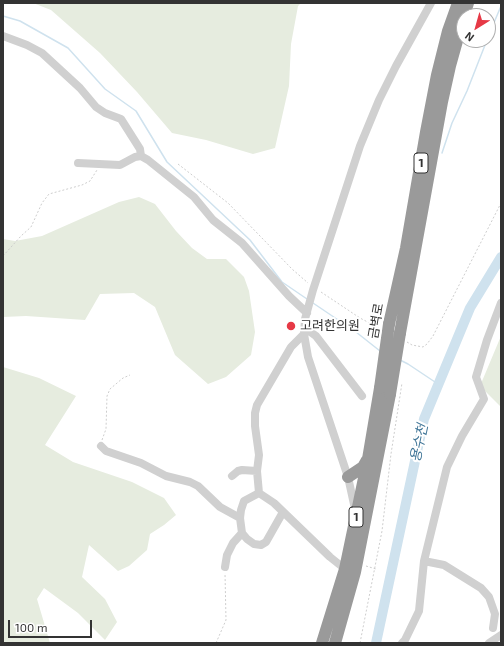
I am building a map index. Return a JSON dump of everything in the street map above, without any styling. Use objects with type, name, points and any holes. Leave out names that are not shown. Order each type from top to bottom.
[{"type":"highway","name":"금벽로","points":[[322,643],[362,514],[385,391],[386,327],[406,248],[437,75],[448,31],[458,3]]},
{"type":"highway","name":"금벽로","points":[[403,338],[442,102],[456,45]]},
{"type":"highway","name":"1","points":[[385,391],[403,338]]},
{"type":"highway","name":"금벽로","points":[[336,643],[355,572],[368,459],[385,391]]},
{"type":"highway","points":[[348,477],[363,467],[368,459]]},
{"type":"street","points":[[362,514],[348,477],[308,357],[304,331],[307,310],[313,289],[360,146],[379,100],[431,3]]},
{"type":"street","points":[[3,36],[27,45],[42,53],[80,88],[96,106],[106,113],[121,119],[140,149],[141,156]]},
{"type":"street","points":[[78,163],[120,165],[135,157],[141,156],[194,197],[213,220],[242,243],[289,296],[307,310]]},
{"type":"street","points":[[402,643],[405,640],[419,611],[424,561],[448,467],[462,436],[484,399],[476,377],[487,340],[501,303]]},
{"type":"street","points":[[304,331],[316,336],[362,396]]},
{"type":"street","points":[[259,493],[257,471],[259,456],[254,426],[257,405],[291,347],[304,331]]},
{"type":"street","points":[[101,446],[106,450],[142,463],[166,476],[190,482],[198,486],[220,507],[240,518]]},
{"type":"street","points":[[232,476],[238,471],[242,470],[257,471]]},
{"type":"street","points":[[259,493],[244,501],[240,518],[242,533],[254,544],[261,545],[266,542],[283,512]]},
{"type":"street","points":[[259,493],[274,503],[330,557],[345,569]]},
{"type":"street","points":[[225,567],[227,556],[233,543],[242,533]]},
{"type":"street","points":[[424,561],[444,565],[480,588],[489,597],[495,614],[493,628]]},
{"type":"street","points":[[489,643],[501,634]]},
{"type":"path","points":[[3,256],[31,227],[42,203],[49,194],[82,185],[90,181],[100,164]]},
{"type":"path","points":[[178,164],[228,203],[313,289],[371,324],[386,327]]},
{"type":"path","points":[[403,338],[412,345],[423,347],[428,344],[501,203]]},
{"type":"path","points":[[101,446],[101,440],[106,429],[107,396],[110,389],[130,374]]},
{"type":"path","points":[[360,643],[376,569],[382,531],[396,419],[402,384],[399,382]]},
{"type":"path","points":[[362,564],[376,569]]},
{"type":"path","points":[[216,643],[226,620],[225,567]]},
{"type":"shaded area","points":[[33,3],[301,3],[298,6],[291,44],[289,86],[275,148],[253,154],[206,140],[172,133],[137,92],[100,53],[51,10]]},
{"type":"shaded area","points":[[139,197],[155,204],[176,231],[192,248],[207,259],[226,259],[244,277],[249,291],[255,332],[251,355],[226,377],[208,384],[175,355],[155,307],[134,293],[100,294],[85,320],[26,316],[3,317],[3,239],[15,241],[42,236],[119,202]]},
{"type":"shaded area","points":[[501,336],[501,407],[480,386]]},
{"type":"shaded area","points":[[3,367],[39,378],[76,396],[45,445],[73,462],[132,482],[164,498],[176,515],[150,534],[147,550],[129,566],[118,571],[89,545],[82,577],[105,599],[117,622],[105,640],[78,613],[44,588],[37,599],[50,643],[3,643]]},
{"type":"waterway","points":[[496,18],[501,6]]},
{"type":"waterway","points":[[3,16],[20,21],[68,48],[105,89],[136,111],[167,162],[250,240],[282,282],[307,299]]},
{"type":"waterway","points":[[442,153],[452,123],[467,91],[484,48]]},
{"type":"waterway","name":"용수천","points":[[376,643],[424,419],[470,308],[501,257]]},
{"type":"waterway","points":[[313,303],[356,332],[380,351]]},
{"type":"waterway","points":[[400,360],[438,384]]},
{"type":"place","name":"고려한의원","points":[[291,326]]}]
